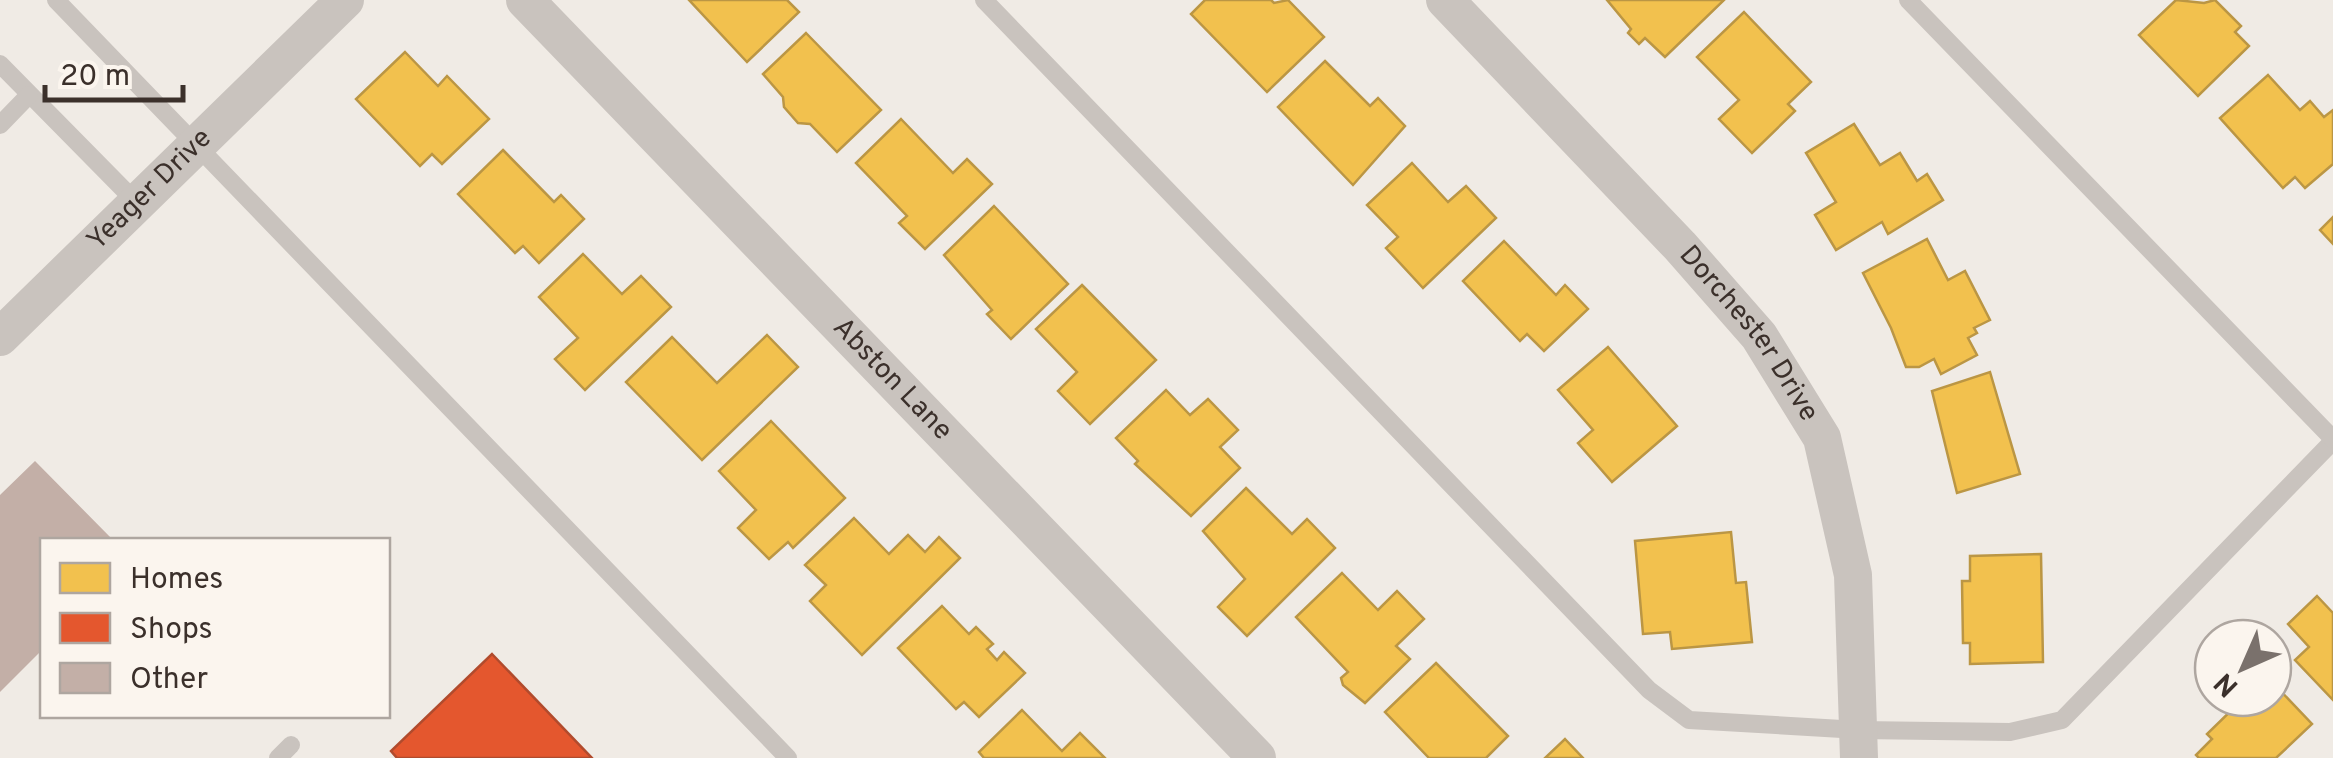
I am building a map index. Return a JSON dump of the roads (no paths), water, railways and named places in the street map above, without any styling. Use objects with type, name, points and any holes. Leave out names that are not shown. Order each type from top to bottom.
[{"type":"street","name":"Yeager Drive","points":[[0,337],[345,0]]},
{"type":"street","name":"Abston Lane","points":[[525,0],[1257,758]]},
{"type":"street","name":"Dorchester Drive","points":[[1445,0],[1680,246],[1759,336],[1822,438],[1852,575],[1859,744]]},
{"type":"lane","points":[[56,0],[788,758]]},
{"type":"lane","points":[[984,0],[1649,690],[1690,720],[1859,744],[2010,732],[2062,720],[2333,440],[1908,0]]},
{"type":"lane","points":[[0,64],[136,202]]},
{"type":"lane","points":[[0,126],[30,95]]}]
